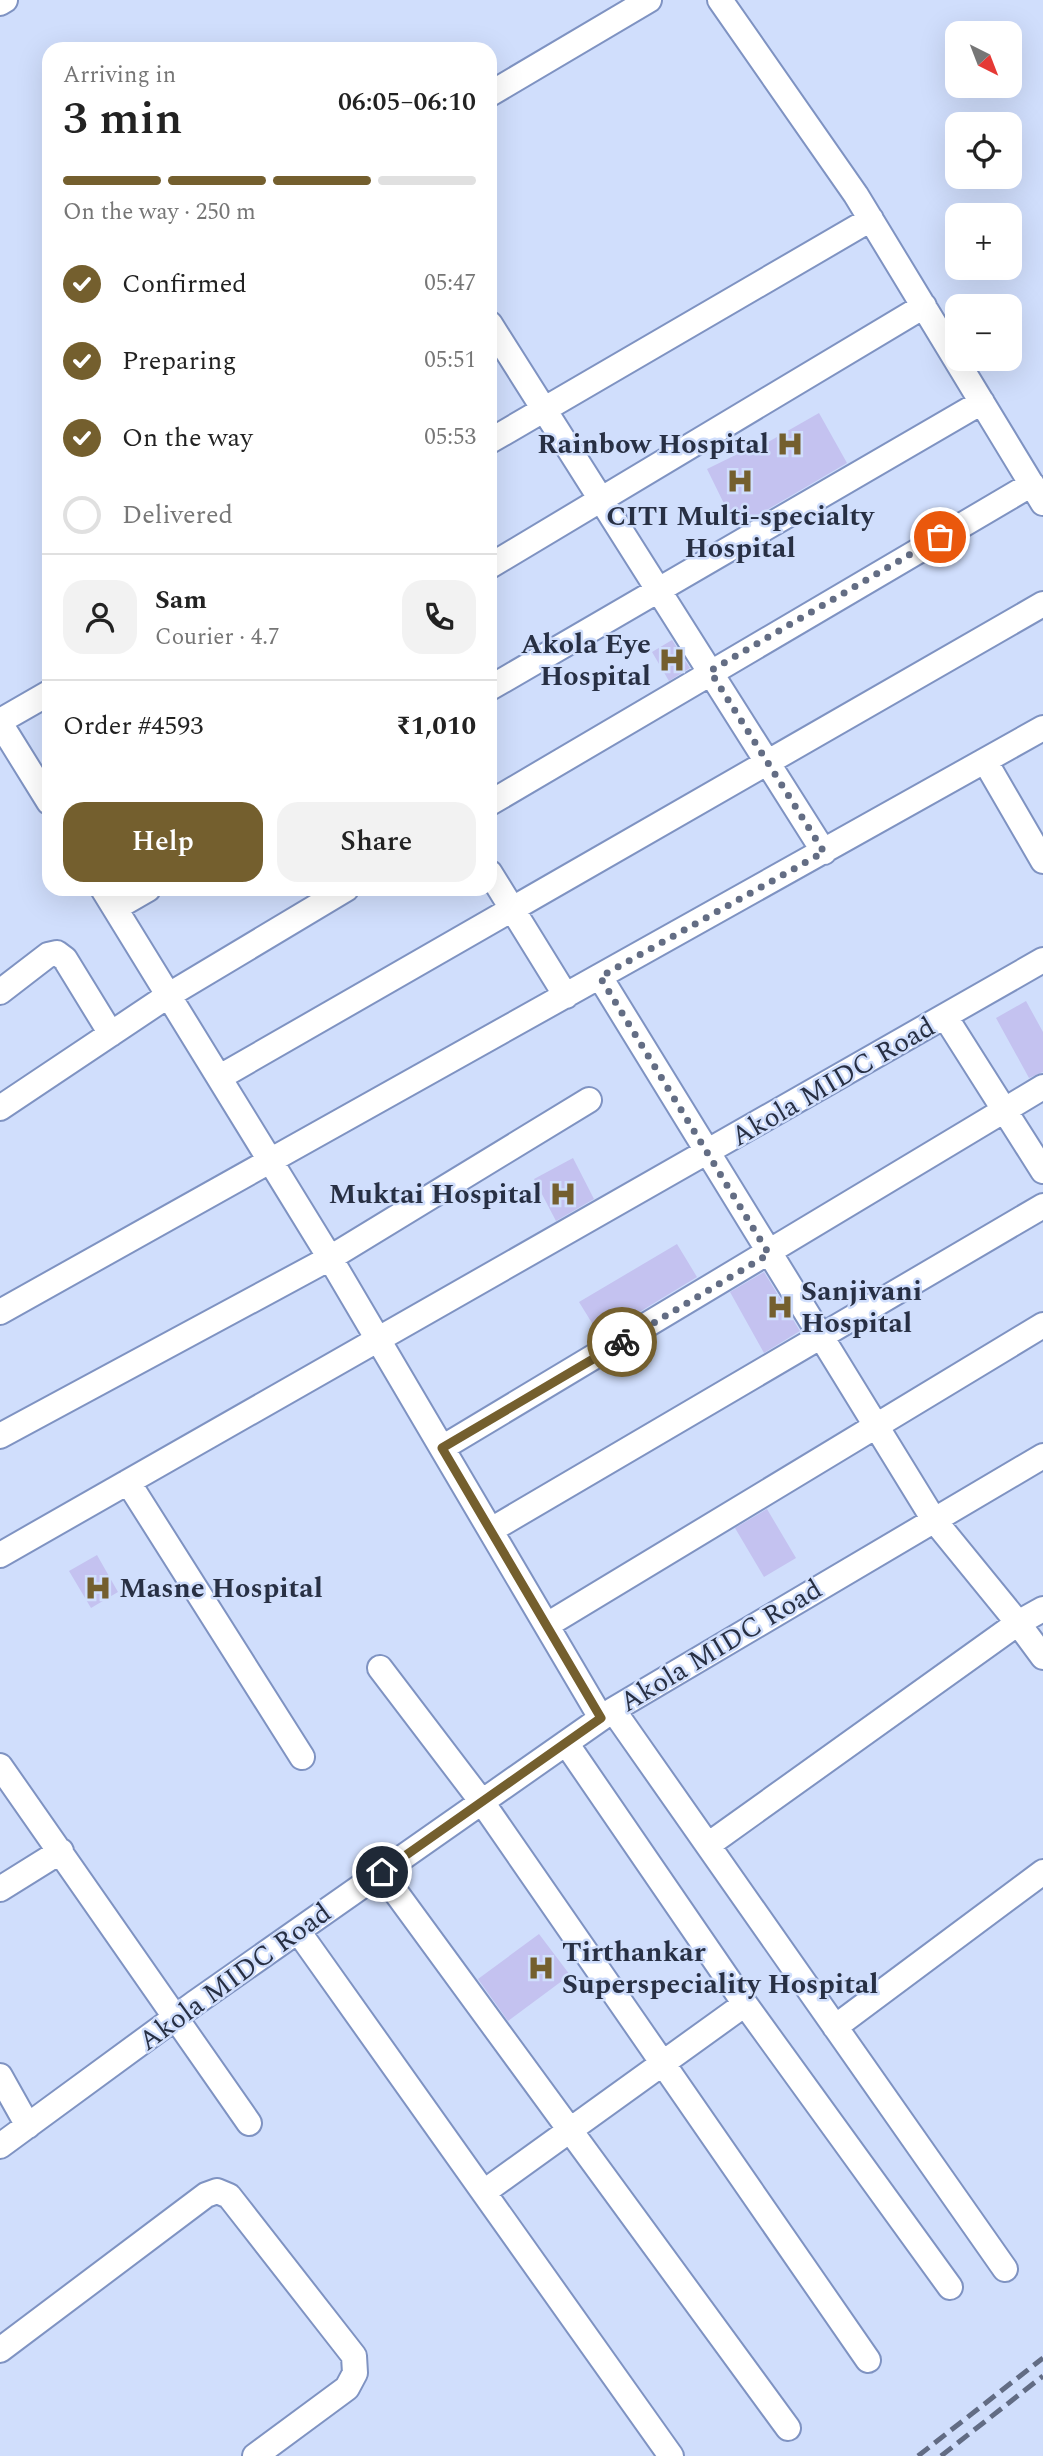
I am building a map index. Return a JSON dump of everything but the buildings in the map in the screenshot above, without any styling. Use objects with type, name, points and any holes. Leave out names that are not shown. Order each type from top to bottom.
[{"type":"street","points":[[0,3],[5,0]]},
{"type":"street","points":[[497,90],[649,0]]},
{"type":"street","points":[[497,799],[710,671],[1037,493],[871,219],[720,0]]},
{"type":"street","points":[[497,436],[871,219]]},
{"type":"street","points":[[497,562],[924,306]]},
{"type":"street","points":[[497,337],[824,852]]},
{"type":"street","points":[[497,684],[982,402]]},
{"type":"street","points":[[220,1077],[1043,604]]},
{"type":"street","points":[[42,697],[0,722],[42,791]]},
{"type":"street","points":[[0,1312],[1043,728]]},
{"type":"street","points":[[985,761],[1043,861]]},
{"type":"street","points":[[497,884],[566,996]]},
{"type":"street","points":[[0,1108],[169,995],[334,896]]},
{"type":"street","points":[[109,899],[330,1258],[547,1625],[607,1714],[708,1845],[1005,2269]]},
{"type":"street","points":[[0,992],[48,955],[57,953],[65,959],[111,1034]]},
{"type":"street","name":"Akola MIDC Road","points":[[0,1555],[946,1018],[1043,960]]},
{"type":"street","points":[[600,977],[934,1520],[1043,1657]]},
{"type":"street","points":[[946,1018],[1043,1171]]},
{"type":"street","points":[[442,1448],[1043,1087]]},
{"type":"street","points":[[0,1436],[330,1258],[589,1100]]},
{"type":"street","points":[[491,1530],[1043,1206]]},
{"type":"street","points":[[547,1625],[1043,1325]]},
{"type":"street","name":"Akola MIDC Road","points":[[0,2146],[298,1931],[607,1714],[1043,1456]]},
{"type":"street","points":[[128,1482],[302,1757]]},
{"type":"street","points":[[708,1845],[1018,1623],[1043,1609]]},
{"type":"street","points":[[380,1668],[482,1802],[868,2360]]},
{"type":"street","points":[[566,1743],[745,2004],[950,2287]]},
{"type":"street","points":[[0,1766],[61,1851],[174,2020],[249,2123]]},
{"type":"street","points":[[0,1889],[61,1851]]},
{"type":"street","points":[[382,1872],[788,2428]]},
{"type":"street","points":[[835,2027],[1043,1872]]},
{"type":"street","points":[[298,1931],[671,2456]]},
{"type":"street","points":[[484,2192],[568,2128],[745,2004]]},
{"type":"street","points":[[0,2076],[28,2126]]},
{"type":"street","points":[[0,2350],[206,2195],[217,2191],[229,2196],[343,2338],[354,2356],[355,2373],[347,2388],[255,2456]]},
{"type":"railway","points":[[918,2456],[1043,2358]]},
{"type":"railway","points":[[941,2456],[1043,2376]]},
{"type":"way so far","points":[[622,1342],[769,1254],[600,977],[824,852],[710,671],[940,537]]},
{"type":"place","name":"Rainbow Hospital","points":[[790,444]]},
{"type":"place","name":"CITI Multi-specialty Hospital","points":[[740,481]]},
{"type":"place","name":"Akola Eye Hospital","points":[[672,660]]},
{"type":"place","name":"Muktai Hospital","points":[[563,1194]]},
{"type":"place","name":"Sanjivani Hospital","points":[[780,1307]]},
{"type":"place","name":"Masne Hospital","points":[[98,1588]]},
{"type":"place","name":"Tirthankar Superspeciality Hospital","points":[[541,1968]]},
{"type":"route","points":[[382,1872],[601,1718],[442,1448],[622,1342]]}]
